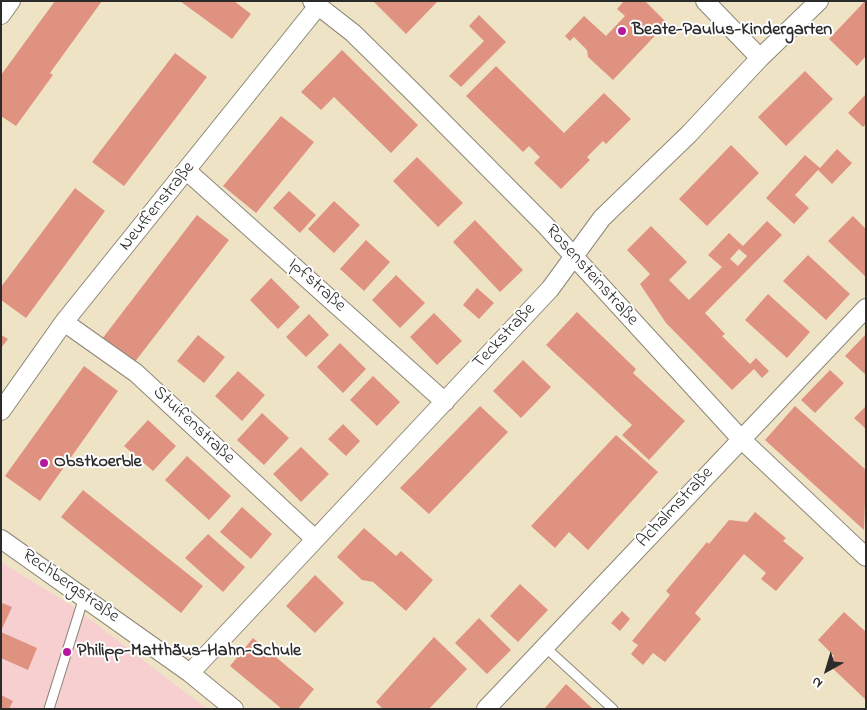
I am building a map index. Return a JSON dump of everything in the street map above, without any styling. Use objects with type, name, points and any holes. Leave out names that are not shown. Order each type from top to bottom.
[{"type":"street","points":[[1,15],[11,1]]},
{"type":"street","points":[[705,1],[760,58]]},
{"type":"street","name":"Teckstraße","points":[[190,673],[550,289],[602,218],[689,134],[760,58],[819,1]]},
{"type":"street","name":"Neuffenstraße","points":[[1,411],[64,322],[187,171],[315,3]]},
{"type":"street","name":"Rosensteinstraße","points":[[315,3],[353,32],[415,94],[546,226],[741,439],[865,555]]},
{"type":"street","name":"Ipfstraße","points":[[187,171],[445,402]]},
{"type":"street","name":"Achalmstraße","points":[[486,709],[866,308]]},
{"type":"street","name":"Stuifenstraße","points":[[64,322],[136,373],[315,538]]},
{"type":"street","name":"Rechbergstraße","points":[[1,539],[190,673],[234,709]]},
{"type":"lane","points":[[49,709],[84,597]]},
{"type":"lane","points":[[545,647],[613,709]]},
{"type":"shaded area","name":"Philipp-Matthäus-Hahn-Schule","points":[[1,562],[74,607],[207,709],[1,709]]},
{"type":"building","points":[[55,1],[102,1],[50,73],[53,75],[16,126],[1,116],[1,75]]},
{"type":"building","points":[[180,1],[234,1],[251,14],[232,39]]},
{"type":"building","points":[[373,1],[438,1],[406,34]]},
{"type":"building","points":[[624,1],[645,1],[667,23],[613,80],[588,57],[587,50],[574,37],[570,41],[565,36],[584,16],[606,36],[625,16],[617,9]]},
{"type":"building","points":[[865,1],[866,56],[857,66],[829,39]]},
{"type":"building","points":[[479,15],[506,42],[461,87],[449,76],[484,41],[469,26]]},
{"type":"building","points":[[342,50],[418,125],[391,153],[334,97],[321,110],[301,92]]},
{"type":"building","points":[[175,53],[207,77],[124,186],[92,162]]},
{"type":"building","points":[[496,66],[564,133],[604,93],[631,119],[606,144],[603,141],[587,157],[590,160],[561,189],[534,163],[540,157],[529,146],[523,152],[466,96]]},
{"type":"building","points":[[805,71],[833,99],[786,146],[758,117]]},
{"type":"building","points":[[866,94],[866,124],[863,127],[848,113]]},
{"type":"building","points":[[281,116],[314,142],[256,213],[223,186]]},
{"type":"building","points":[[731,145],[759,173],[707,226],[679,199]]},
{"type":"building","points":[[837,149],[852,163],[832,184],[818,170],[795,195],[809,208],[794,224],[766,198],[805,155],[820,168]]},
{"type":"building","points":[[417,157],[463,203],[438,227],[393,181]]},
{"type":"building","points":[[75,188],[105,211],[26,318],[1,300],[1,287]]},
{"type":"building","points":[[289,191],[316,215],[300,233],[273,208]]},
{"type":"building","points":[[334,201],[360,225],[334,253],[308,229]]},
{"type":"building","points":[[197,215],[229,240],[134,363],[102,339]]},
{"type":"building","points":[[853,216],[866,229],[866,277],[828,241]]},
{"type":"building","points":[[475,220],[523,270],[500,292],[453,242]]},
{"type":"building","points":[[767,221],[782,235],[705,313],[725,334],[722,336],[750,364],[756,358],[769,371],[762,378],[754,369],[732,390],[666,323],[640,284],[650,274],[627,250],[651,226],[687,262],[669,280],[689,300],[722,267],[708,255],[729,233],[743,246]],"holes":[[[739,249],[747,256],[738,266],[730,259]]]},
{"type":"building","points":[[366,240],[390,262],[364,291],[340,269]]},
{"type":"building","points":[[808,255],[850,294],[826,320],[783,281]]},
{"type":"building","points":[[396,275],[425,303],[400,328],[372,300]]},
{"type":"building","points":[[271,278],[300,307],[278,329],[250,300]]},
{"type":"building","points":[[477,288],[494,303],[479,319],[463,305]]},
{"type":"building","points":[[768,294],[810,332],[787,358],[745,320]]},
{"type":"building","points":[[577,312],[636,369],[633,373],[685,421],[649,460],[622,435],[632,425],[546,345]]},
{"type":"building","points":[[434,313],[462,341],[437,365],[410,337]]},
{"type":"building","points":[[309,314],[329,335],[306,357],[286,337]]},
{"type":"building","points":[[866,334],[866,375],[845,356]]},
{"type":"building","points":[[1,335],[8,339],[1,348]]},
{"type":"building","points":[[198,335],[225,357],[204,383],[177,361]]},
{"type":"building","points":[[340,343],[366,369],[343,393],[317,367]]},
{"type":"building","points":[[523,360],[551,387],[521,418],[493,391]]},
{"type":"building","points":[[84,366],[118,391],[40,501],[5,476]]},
{"type":"building","points":[[830,370],[844,383],[815,413],[801,400]]},
{"type":"building","points":[[238,371],[265,395],[242,421],[215,396]]},
{"type":"building","points":[[373,376],[400,402],[377,426],[350,400]]},
{"type":"building","points":[[480,406],[508,432],[429,514],[400,488]]},
{"type":"building","points":[[795,406],[866,470],[864,530],[765,440]]},
{"type":"building","points":[[866,406],[866,429],[854,418]]},
{"type":"building","points":[[262,413],[289,438],[264,465],[237,440]]},
{"type":"building","points":[[148,420],[176,446],[153,471],[124,446]]},
{"type":"building","points":[[343,424],[360,441],[346,456],[328,439]]},
{"type":"building","points":[[616,435],[658,472],[588,550],[569,532],[555,548],[531,526]]},
{"type":"building","points":[[301,447],[329,474],[301,502],[273,474]]},
{"type":"building","points":[[187,456],[231,496],[209,520],[165,480]]},
{"type":"building","points":[[83,490],[203,586],[181,613],[61,517]]},
{"type":"building","points":[[242,507],[272,534],[251,559],[220,532]]},
{"type":"building","points":[[755,512],[786,538],[783,541],[804,558],[776,591],[761,579],[766,573],[744,554],[695,613],[701,619],[665,662],[653,653],[643,665],[631,654],[638,645],[632,641],[670,595],[666,591],[707,542],[709,544],[729,520],[747,522]]},
{"type":"building","points":[[364,528],[396,556],[401,551],[433,580],[406,611],[373,582],[362,580],[337,557]]},
{"type":"building","points":[[208,534],[245,567],[223,592],[185,558]]},
{"type":"building","points":[[315,575],[344,603],[315,633],[286,606]]},
{"type":"building","points":[[520,584],[548,610],[518,642],[490,616]]},
{"type":"building","points":[[2,603],[12,607],[1,631],[1,605]]},
{"type":"building","points":[[622,611],[630,619],[620,631],[611,623]]},
{"type":"building","points":[[844,612],[866,632],[866,700],[827,663],[834,656],[818,640]]},
{"type":"building","points":[[479,618],[511,650],[487,674],[455,643]]},
{"type":"building","points":[[1,632],[37,648],[28,670],[1,658]]},
{"type":"building","points":[[434,637],[467,669],[429,709],[383,709],[376,702]]},
{"type":"building","points":[[253,638],[314,689],[298,709],[282,709],[230,666]]},
{"type":"building","points":[[566,684],[593,709],[544,709]]},
{"type":"building","points":[[1,695],[13,701],[9,709],[1,709]]},
{"type":"place","name":"Beate-Paulus-Kindergarten","points":[[622,31]]},
{"type":"place","name":"Obstkoerble","points":[[44,463]]},
{"type":"place","name":"Philipp-Matthäus-Hahn-Schule","points":[[67,652]]}]
